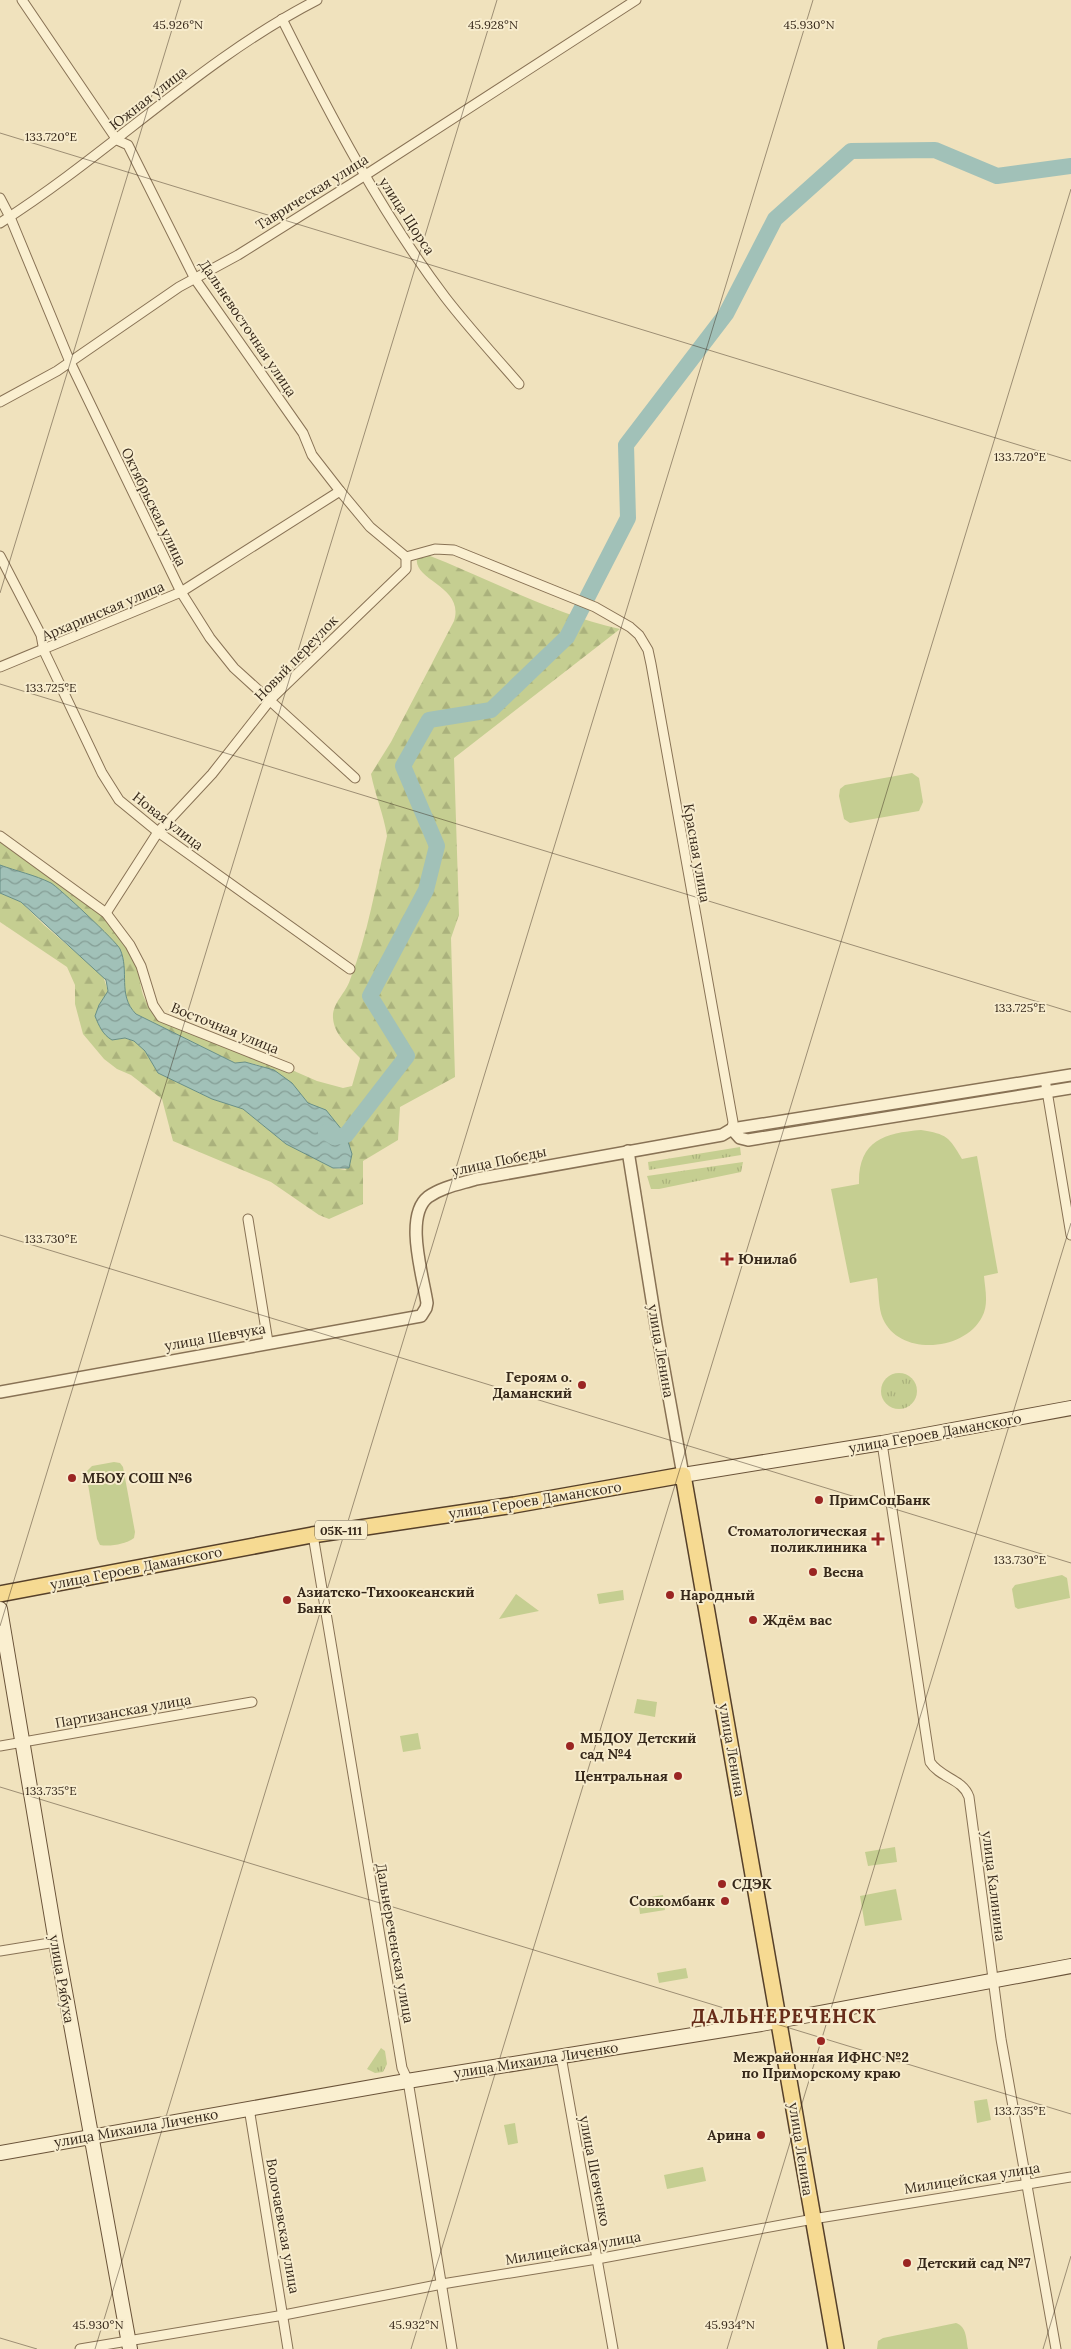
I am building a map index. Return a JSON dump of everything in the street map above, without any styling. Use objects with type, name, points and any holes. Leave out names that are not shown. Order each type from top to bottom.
[{"type":"main road","name":"улица Героев Даманского","points":[[0,1594],[322,1533],[514,1504],[683,1474],[882,1443],[1071,1408]]},
{"type":"main road","name":"улица Ленина","points":[[683,1474],[780,2019],[836,2349]]},
{"type":"main road","name":"улица Рябуха","points":[[0,1609],[90,2137],[129,2345]]},
{"type":"main road","name":"улица Михаила Личенко","points":[[0,2153],[249,2108],[780,2019],[1071,1966]]},
{"type":"street","name":"Дальневосточная улица","points":[[22,0],[116,140],[124,142],[131,151],[195,279],[303,433],[312,455],[375,532],[406,557]]},
{"type":"street","name":"Южная улица","points":[[0,223],[116,140],[196,77],[282,19],[317,0]]},
{"type":"street","name":"Таврическая улица","points":[[0,402],[43,380],[195,279],[238,255],[364,176],[636,0]]},
{"type":"street","name":"улица Щорса","points":[[282,19],[325,106],[364,176],[446,298],[519,384]]},
{"type":"street","name":"Октябрьская улица","points":[[0,198],[10,217],[70,362],[181,592],[221,653],[234,668],[271,699],[355,778]]},
{"type":"street","name":"Архаринская улица","points":[[0,667],[44,651],[181,592],[340,491]]},
{"type":"street","name":"Красная улица","points":[[406,557],[435,549],[454,550],[595,607],[630,627],[644,642],[648,650],[733,1122],[732,1129]]},
{"type":"street","name":"Новая улица","points":[[0,556],[42,635],[44,651],[102,773],[113,792],[130,811],[158,832],[350,969]]},
{"type":"street","name":"Новый переулок","points":[[106,913],[158,832],[212,774],[271,699],[406,569],[406,557]]},
{"type":"street","name":"Восточная улица","points":[[0,836],[106,913],[130,945],[141,966],[153,1005],[161,1017],[289,1068]]},
{"type":"street","name":"улица Победы","points":[[426,1303],[415,1226],[422,1205],[429,1196],[448,1187],[628,1151],[722,1135],[732,1129],[1071,1075]]},
{"type":"street","points":[[1045,1079],[1071,1236]]},
{"type":"street","points":[[732,1129],[740,1138],[748,1140],[1071,1088]]},
{"type":"street","name":"улица Ленина","points":[[628,1151],[656,1325],[683,1474]]},
{"type":"street","points":[[248,1219],[268,1342]]},
{"type":"street","name":"улица Шевчука","points":[[0,1392],[268,1342],[406,1320],[421,1316],[426,1308],[426,1303]]},
{"type":"street","name":"улица Калинина","points":[[882,1443],[930,1762],[939,1773],[963,1786],[969,1797],[992,1980],[1056,2349]]},
{"type":"street","name":"Дальнереченская улица","points":[[314,1542],[387,1981],[402,2068],[408,2081],[452,2349]]},
{"type":"street","name":"Партизанская улица","points":[[0,1746],[252,1702]]},
{"type":"street","points":[[0,1951],[56,1942]]},
{"type":"street","name":"улица Шевченко","points":[[561,2056],[613,2349]]},
{"type":"street","name":"Волочаевская улица","points":[[249,2108],[288,2349]]},
{"type":"street","name":"Милицейская улица","points":[[80,2349],[129,2345],[442,2284],[598,2260],[813,2219],[1071,2176]]},
{"type":"green space","points":[[425,554],[546,605],[620,629],[454,758],[459,915],[451,938],[455,1077],[400,1107],[398,1140],[363,1161],[363,1204],[329,1219],[319,1215],[271,1182],[173,1141],[162,1099],[131,1075],[117,1069],[104,1059],[83,1034],[75,1004],[75,985],[67,967],[0,922],[0,893],[21,902],[44,925],[103,976],[108,991],[99,1005],[112,1040],[125,1038],[134,1041],[145,1051],[158,1073],[212,1099],[243,1109],[286,1144],[333,1168],[346,1170],[321,1123],[301,1094],[288,1082],[274,1072],[258,1065],[244,1062],[235,1063],[136,1014],[126,997],[124,964],[28,876],[0,865],[0,842],[85,900],[116,926],[134,950],[143,994],[146,1002],[152,1009],[317,1081],[343,1088],[352,1086],[360,1058],[336,1030],[333,1013],[348,985],[362,945],[387,836],[371,774],[391,742],[454,621],[455,609],[452,600],[418,566],[417,558]]},
{"type":"green space","points":[[912,773],[919,778],[923,802],[919,811],[850,823],[844,819],[839,796],[840,789],[845,785]]},
{"type":"green space","points":[[980,1093],[981,1099],[909,1110],[908,1105]]},
{"type":"green space","points":[[921,1130],[942,1135],[950,1141],[962,1159],[977,1156],[998,1273],[984,1276],[985,1307],[982,1317],[974,1328],[962,1337],[948,1343],[932,1345],[917,1344],[903,1340],[891,1331],[881,1315],[877,1278],[850,1283],[831,1189],[859,1184],[863,1158],[868,1149],[876,1142],[896,1134]]},
{"type":"green space","points":[[740,1147],[741,1155],[649,1170],[648,1162]]},
{"type":"green space","points":[[743,1162],[741,1172],[659,1189],[651,1189],[647,1176]]},
{"type":"green space","points":[[899,1373],[906,1374],[912,1378],[916,1384],[916,1398],[912,1404],[906,1408],[899,1409],[892,1408],[886,1404],[882,1398],[881,1391],[882,1384],[886,1378],[892,1374]]},
{"type":"green space","points":[[114,1462],[120,1463],[123,1467],[135,1532],[134,1538],[127,1542],[108,1546],[100,1545],[97,1539],[86,1472],[92,1466]]},
{"type":"green space","points":[[1062,1575],[1067,1578],[1070,1598],[1018,1609],[1015,1607],[1012,1589],[1015,1585]]},
{"type":"green space","points":[[623,1590],[624,1600],[599,1604],[597,1594]]},
{"type":"green space","points":[[516,1594],[539,1611],[499,1619]]},
{"type":"green space","points":[[637,1699],[657,1702],[655,1717],[634,1713]]},
{"type":"green space","points":[[418,1733],[421,1749],[403,1752],[400,1736]]},
{"type":"green space","points":[[895,1847],[897,1862],[868,1866],[865,1852]]},
{"type":"green space","points":[[896,1889],[902,1920],[865,1926],[860,1896]]},
{"type":"green space","points":[[663,1895],[665,1910],[640,1914],[638,1899]]},
{"type":"green space","points":[[686,1968],[688,1978],[659,1983],[657,1973]]},
{"type":"green space","points":[[381,2048],[385,2051],[387,2064],[383,2072],[375,2073],[367,2069]]},
{"type":"green space","points":[[987,2099],[991,2120],[977,2123],[974,2101]]},
{"type":"green space","points":[[515,2123],[518,2143],[508,2145],[504,2125]]},
{"type":"green space","points":[[703,2167],[706,2181],[667,2189],[664,2175]]},
{"type":"green space","points":[[956,2323],[964,2330],[968,2349],[877,2349],[878,2341],[883,2338]]},
{"type":"water","points":[[0,865],[51,883],[116,944],[123,957],[127,999],[130,1007],[136,1014],[235,1063],[245,1062],[274,1070],[292,1083],[308,1103],[326,1110],[346,1135],[352,1154],[349,1168],[333,1168],[286,1144],[243,1109],[212,1099],[158,1073],[145,1051],[134,1041],[125,1038],[112,1040],[106,1036],[95,1016],[99,1005],[108,991],[106,980],[21,902],[0,893]]},
{"type":"waterway","points":[[326,1132],[334,1137],[346,1135],[407,1056],[370,996],[426,890],[437,846],[403,766],[429,720],[491,710],[567,637],[628,518],[626,445],[726,314],[775,219],[851,151],[935,150],[997,176],[1071,166]]},
{"type":"place","name":"Юнилаб","points":[[727,1259]]},
{"type":"place","name":"Героям о. Даманский","points":[[582,1385]]},
{"type":"place","name":"МБОУ СОШ №6","points":[[72,1478]]},
{"type":"place","name":"ПримСоцБанк","points":[[819,1500]]},
{"type":"place","name":"Стоматологическая поликлиника","points":[[878,1539]]},
{"type":"place","name":"Весна","points":[[813,1572]]},
{"type":"place","name":"Народный","points":[[670,1595]]},
{"type":"place","name":"Азиатско-Тихоокеанский Банк","points":[[287,1600]]},
{"type":"place","name":"Ждём вас","points":[[753,1620]]},
{"type":"place","name":"МБДОУ Детский сад №4","points":[[570,1746]]},
{"type":"place","name":"Центральная","points":[[678,1776]]},
{"type":"place","name":"СДЭК","points":[[722,1884]]},
{"type":"place","name":"Совкомбанк","points":[[725,1901]]},
{"type":"place","name":"Межрайонная ИФНС №2 по Приморскому краю","points":[[821,2041]]},
{"type":"place","name":"Арина","points":[[761,2135]]},
{"type":"place","name":"Детский сад №7","points":[[907,2263]]},
{"type":"district","name":"ДАЛЬНЕРЕЧЕНСК","points":[[784,2016]]}]
